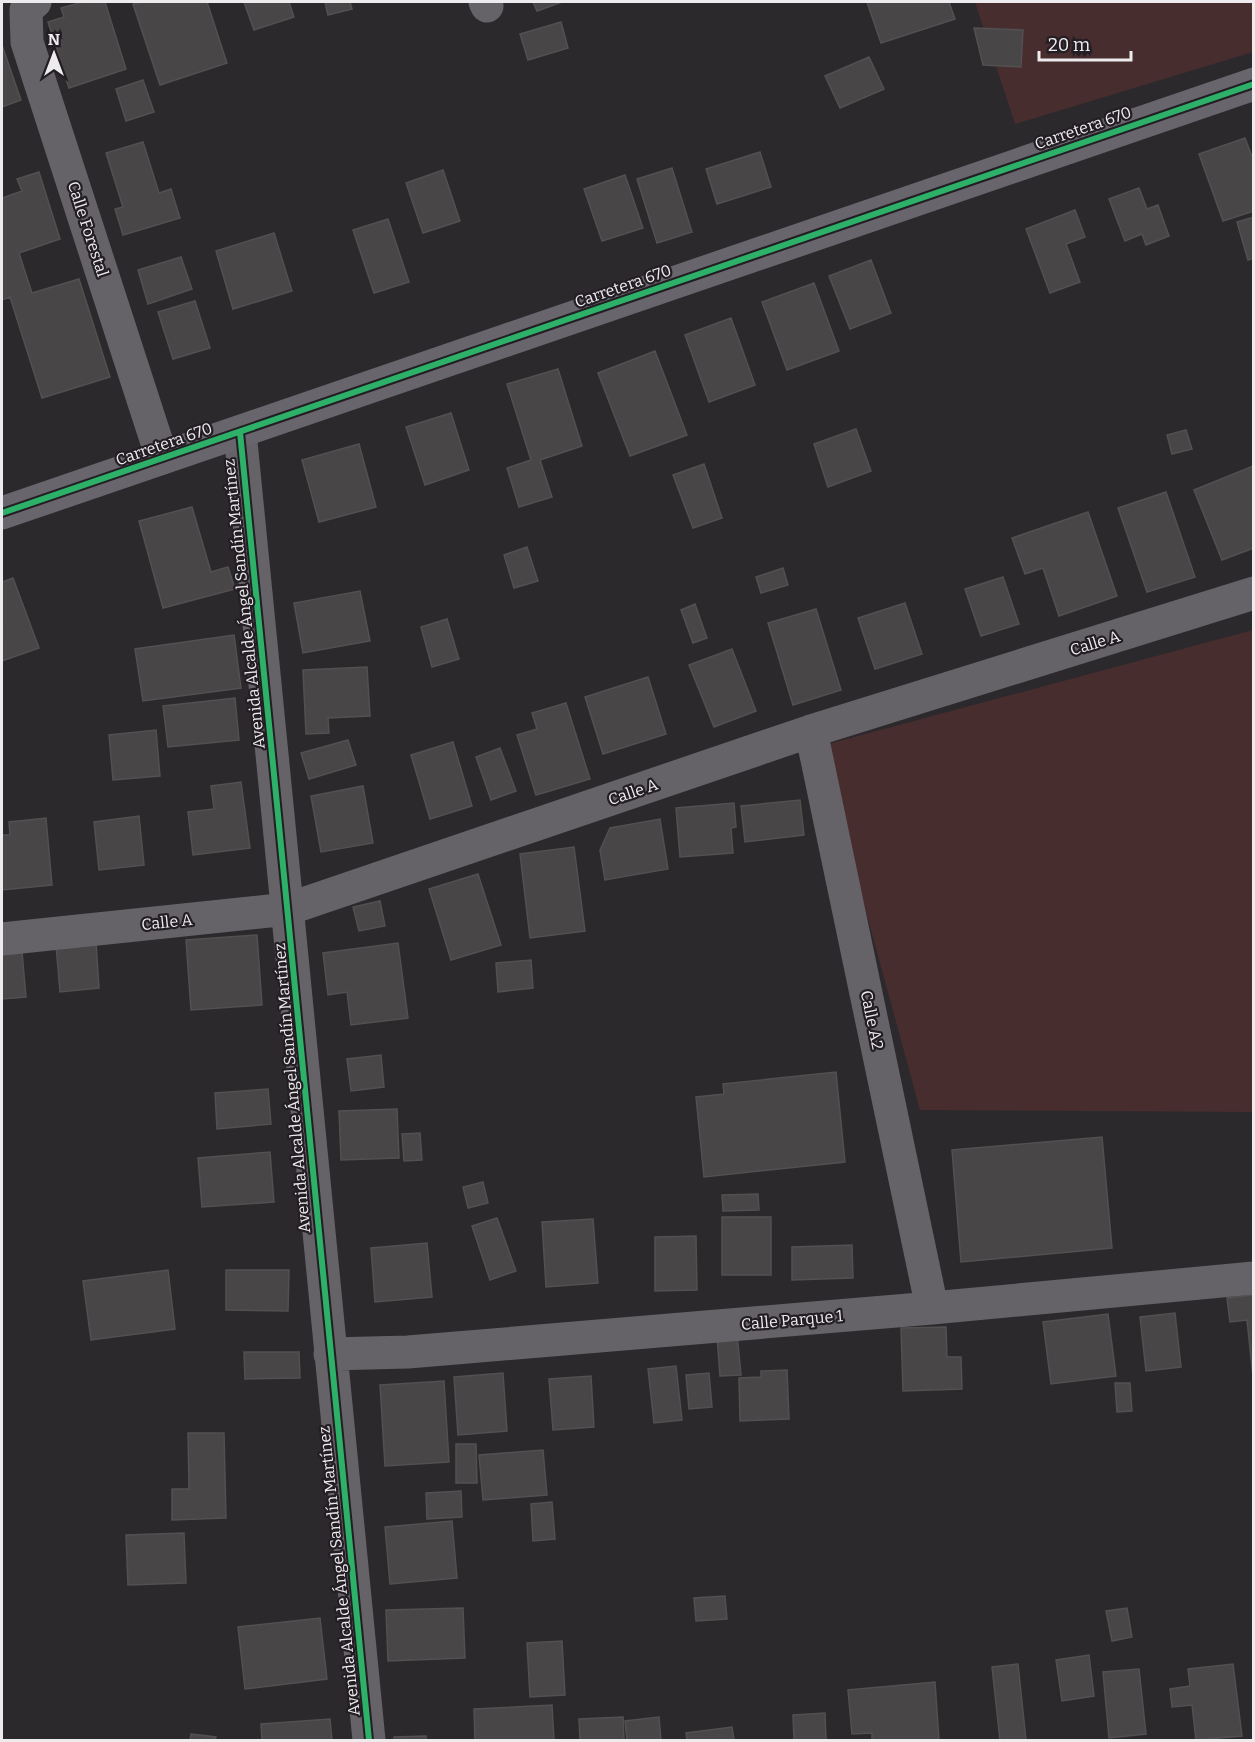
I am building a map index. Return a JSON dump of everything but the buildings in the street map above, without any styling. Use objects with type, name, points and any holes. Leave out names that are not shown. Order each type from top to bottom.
[{"type":"street","name":"Calle Forestal","points":[[35,2],[26,10],[27,42],[162,458]]},
{"type":"street","name":"Carretera 670","points":[[2,513],[1254,84]]},
{"type":"street","name":"Avenida Alcalde Ángel Sandín Martínez","points":[[240,432],[369,1740]]},
{"type":"street","name":"Calle A","points":[[2,939],[288,909],[811,731],[1254,593]]},
{"type":"street","name":"Calle A2","points":[[811,731],[932,1308]]},
{"type":"street","name":"Calle Parque 1","points":[[330,1354],[408,1352],[932,1308],[1254,1278]]},
{"type":"shaded area","points":[[975,2],[1253,2],[1253,52],[1015,124]]},
{"type":"shaded area","points":[[1253,630],[1253,1112],[920,1110],[821,746]]},
{"type":"cycle path","points":[[2,513],[1254,84]]},
{"type":"cycle path","points":[[240,432],[369,1740]]}]
